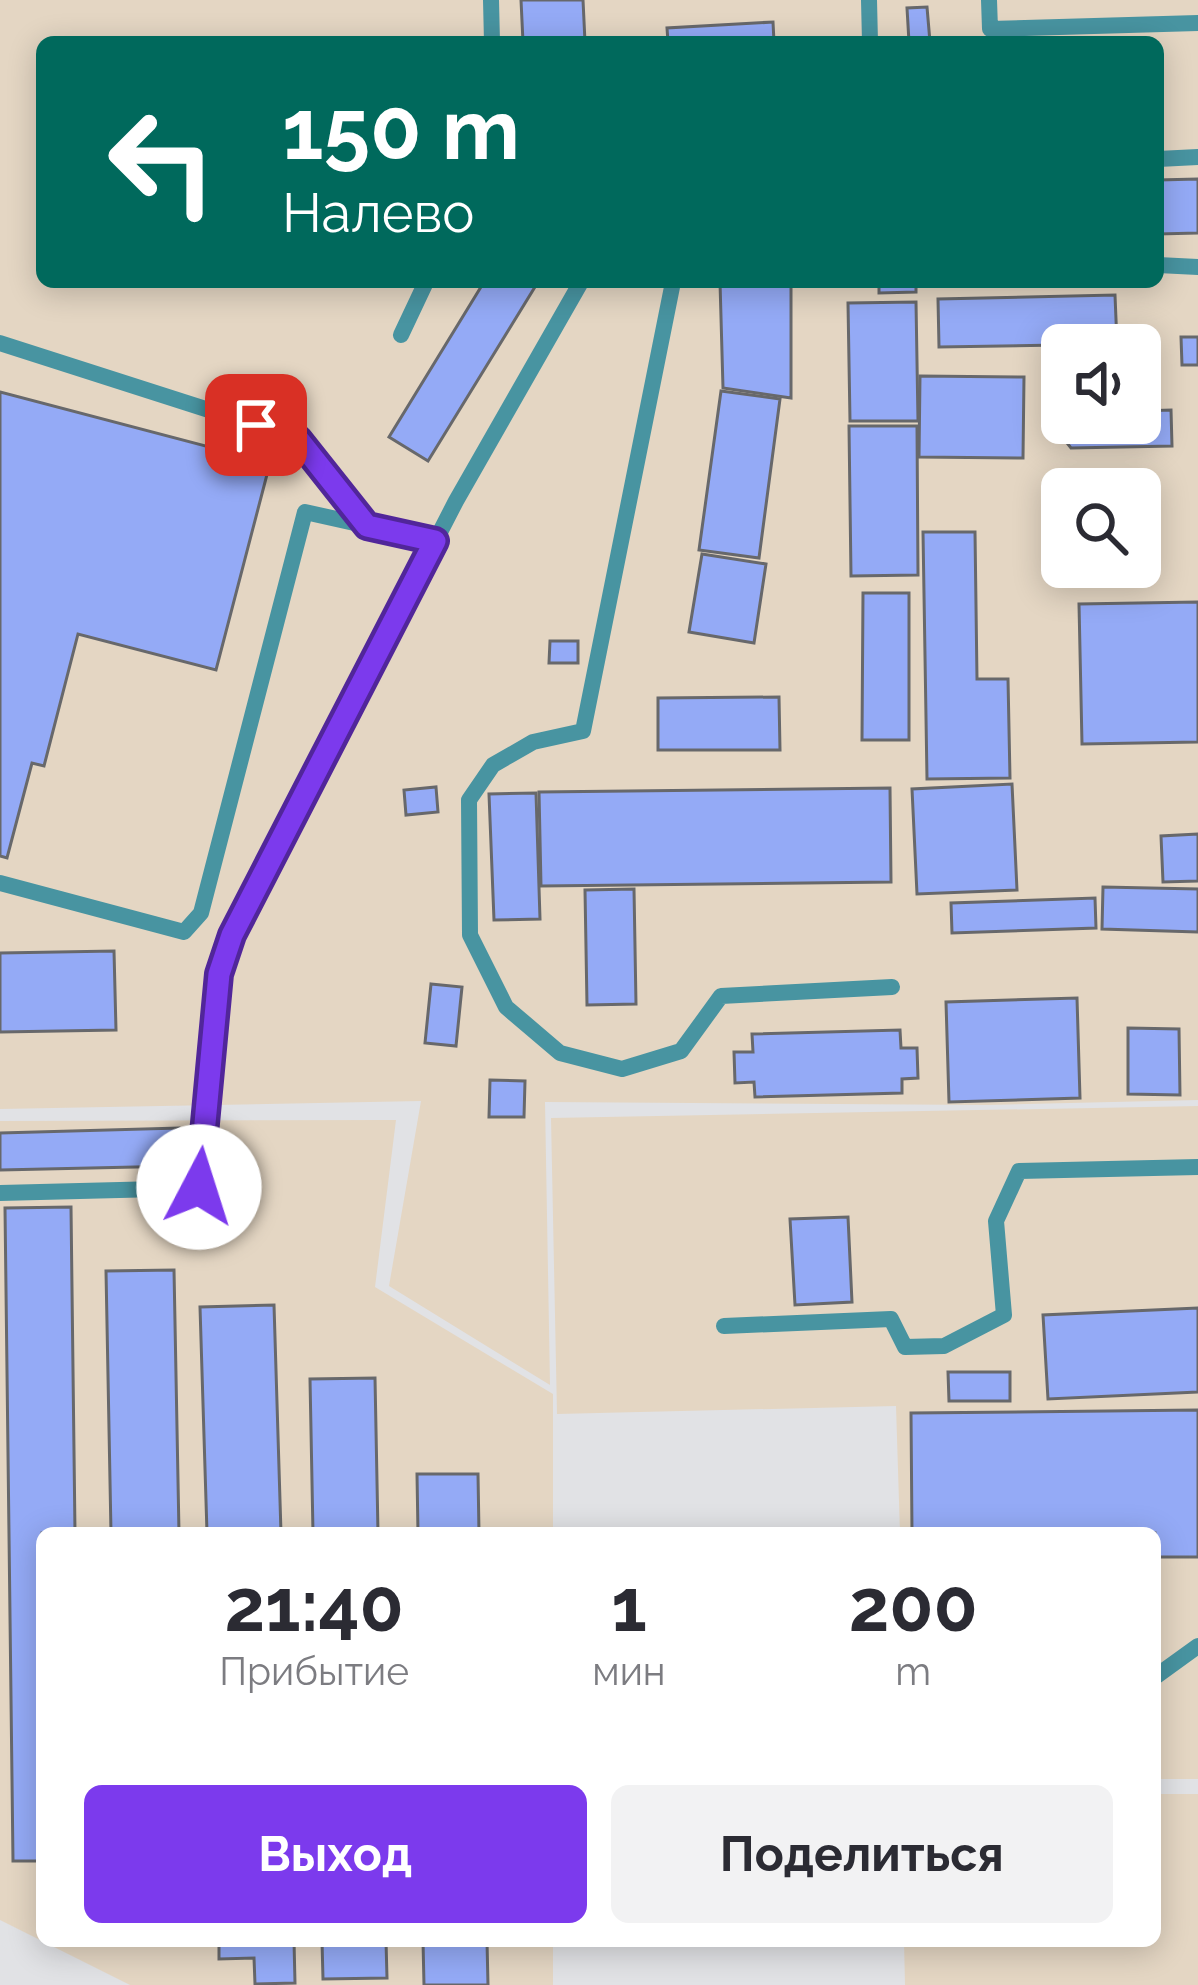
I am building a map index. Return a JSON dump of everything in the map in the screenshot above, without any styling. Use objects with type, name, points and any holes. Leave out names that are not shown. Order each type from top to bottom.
[{"type":"lane","points":[[491,0],[492,36]]},
{"type":"lane","points":[[869,0],[870,36]]},
{"type":"lane","points":[[988,0],[990,29],[1198,23]]},
{"type":"lane","points":[[1164,160],[1198,157]]},
{"type":"lane","points":[[1164,266],[1198,267]]},
{"type":"lane","points":[[401,335],[423,288]]},
{"type":"lane","points":[[0,1193],[199,1187],[219,974],[232,935],[435,541],[578,288]]},
{"type":"lane","points":[[673,288],[583,731],[533,742],[493,765],[469,800],[470,935],[506,1007],[560,1053],[622,1070],[680,1051],[722,996],[892,987]]},
{"type":"lane","points":[[0,343],[298,439],[367,526]]},
{"type":"lane","points":[[0,883],[184,932],[201,913],[305,512],[435,541]]},
{"type":"lane","points":[[724,1326],[891,1319],[905,1347],[944,1346],[1004,1315],[996,1221],[1018,1171],[1177,1163],[1198,1167]]},
{"type":"lane","points":[[1161,1673],[1198,1646]]},
{"type":"shaded area","points":[[0,0],[1198,0],[1198,1100],[987,1105],[545,1102],[550,1385],[389,1286],[421,1101],[0,1109]]},
{"type":"shaded area","points":[[1198,1106],[1198,1779],[1161,1779],[1161,1527],[900,1527],[896,1406],[557,1414],[551,1118]]},
{"type":"shaded area","points":[[396,1120],[375,1287],[553,1394],[553,1527],[36,1527],[36,1938],[0,1920],[0,1121]]},
{"type":"shaded area","points":[[1161,1794],[1198,1794],[1198,1985],[905,1985],[904,1947],[1161,1947]]},
{"type":"shaded area","points":[[54,1947],[553,1947],[553,1985],[130,1985]]},
{"type":"building","points":[[521,0],[583,0],[585,36],[523,36]]},
{"type":"building","points":[[927,7],[929,36],[909,36],[907,8]]},
{"type":"building","points":[[773,22],[774,36],[668,36],[667,28]]},
{"type":"building","points":[[1198,179],[1198,233],[1164,234],[1164,180]]},
{"type":"building","points":[[480,288],[534,288],[428,461],[389,437]]},
{"type":"building","points":[[720,288],[791,288],[791,398],[723,388]]},
{"type":"building","points":[[879,288],[916,288],[916,292],[879,293]]},
{"type":"building","points":[[1115,295],[1116,324],[1041,324],[1041,345],[939,347],[938,299]]},
{"type":"building","points":[[916,302],[918,421],[850,421],[848,303]]},
{"type":"building","points":[[1181,337],[1198,337],[1198,365],[1182,365]]},
{"type":"building","points":[[920,376],[1024,377],[1023,458],[919,457]]},
{"type":"building","points":[[721,391],[780,399],[759,558],[699,550]]},
{"type":"building","points":[[0,392],[270,463],[216,670],[78,634],[44,766],[32,763],[7,858],[0,856]]},
{"type":"building","points":[[1161,410],[1171,410],[1172,446],[1071,448],[1068,444],[1161,444]]},
{"type":"building","points":[[849,426],[917,426],[918,575],[851,576]]},
{"type":"building","points":[[923,532],[975,532],[977,679],[1008,679],[1010,778],[927,779]]},
{"type":"building","points":[[702,554],[766,564],[754,643],[689,632]]},
{"type":"building","points":[[863,593],[909,593],[909,740],[862,740]]},
{"type":"building","points":[[1198,602],[1198,742],[1082,744],[1079,604]]},
{"type":"building","points":[[550,641],[578,641],[578,663],[549,663]]},
{"type":"building","points":[[779,697],[780,750],[658,750],[658,698]]},
{"type":"building","points":[[1012,784],[1017,890],[917,894],[912,789]]},
{"type":"building","points":[[436,787],[438,812],[406,815],[404,790]]},
{"type":"building","points":[[890,788],[891,882],[541,886],[539,792]]},
{"type":"building","points":[[536,793],[540,919],[494,920],[489,794]]},
{"type":"building","points":[[1198,834],[1198,881],[1163,882],[1161,836]]},
{"type":"building","points":[[1103,887],[1198,889],[1198,932],[1102,929]]},
{"type":"building","points":[[634,889],[636,1004],[587,1005],[585,890]]},
{"type":"building","points":[[1095,898],[1096,928],[952,933],[951,903]]},
{"type":"building","points":[[114,951],[116,1030],[0,1032],[0,953]]},
{"type":"building","points":[[431,984],[462,987],[456,1046],[425,1043]]},
{"type":"building","points":[[1077,998],[1080,1098],[949,1102],[946,1002]]},
{"type":"building","points":[[1128,1028],[1179,1029],[1180,1095],[1128,1094]]},
{"type":"building","points":[[900,1030],[901,1048],[917,1048],[918,1078],[902,1079],[902,1093],[755,1097],[754,1082],[735,1083],[734,1052],[753,1052],[752,1034]]},
{"type":"building","points":[[490,1080],[525,1081],[524,1117],[489,1117]]},
{"type":"building","points":[[179,1128],[180,1166],[0,1170],[0,1133]]},
{"type":"building","points":[[71,1207],[75,1527],[36,1527],[36,1861],[13,1861],[5,1208]]},
{"type":"building","points":[[848,1217],[852,1302],[795,1305],[790,1219]]},
{"type":"building","points":[[174,1270],[179,1527],[111,1527],[106,1271]]},
{"type":"building","points":[[274,1305],[281,1527],[207,1527],[200,1307]]},
{"type":"building","points":[[1198,1308],[1198,1392],[1048,1399],[1043,1315]]},
{"type":"building","points":[[948,1372],[1010,1372],[1010,1401],[949,1401]]},
{"type":"building","points":[[375,1378],[378,1527],[313,1527],[310,1379]]},
{"type":"building","points":[[1198,1410],[1198,1557],[1161,1557],[1161,1527],[912,1527],[911,1413]]},
{"type":"building","points":[[417,1474],[478,1474],[479,1527],[418,1527]]},
{"type":"building","points":[[219,1947],[294,1947],[295,1983],[255,1984],[254,1958],[219,1959]]},
{"type":"building","points":[[322,1947],[386,1947],[387,1978],[323,1979]]},
{"type":"building","points":[[423,1947],[487,1947],[488,1985],[424,1985]]},
{"type":"route","points":[[199,1187],[219,974],[232,935],[435,541],[367,526],[298,439],[256,425]]}]
